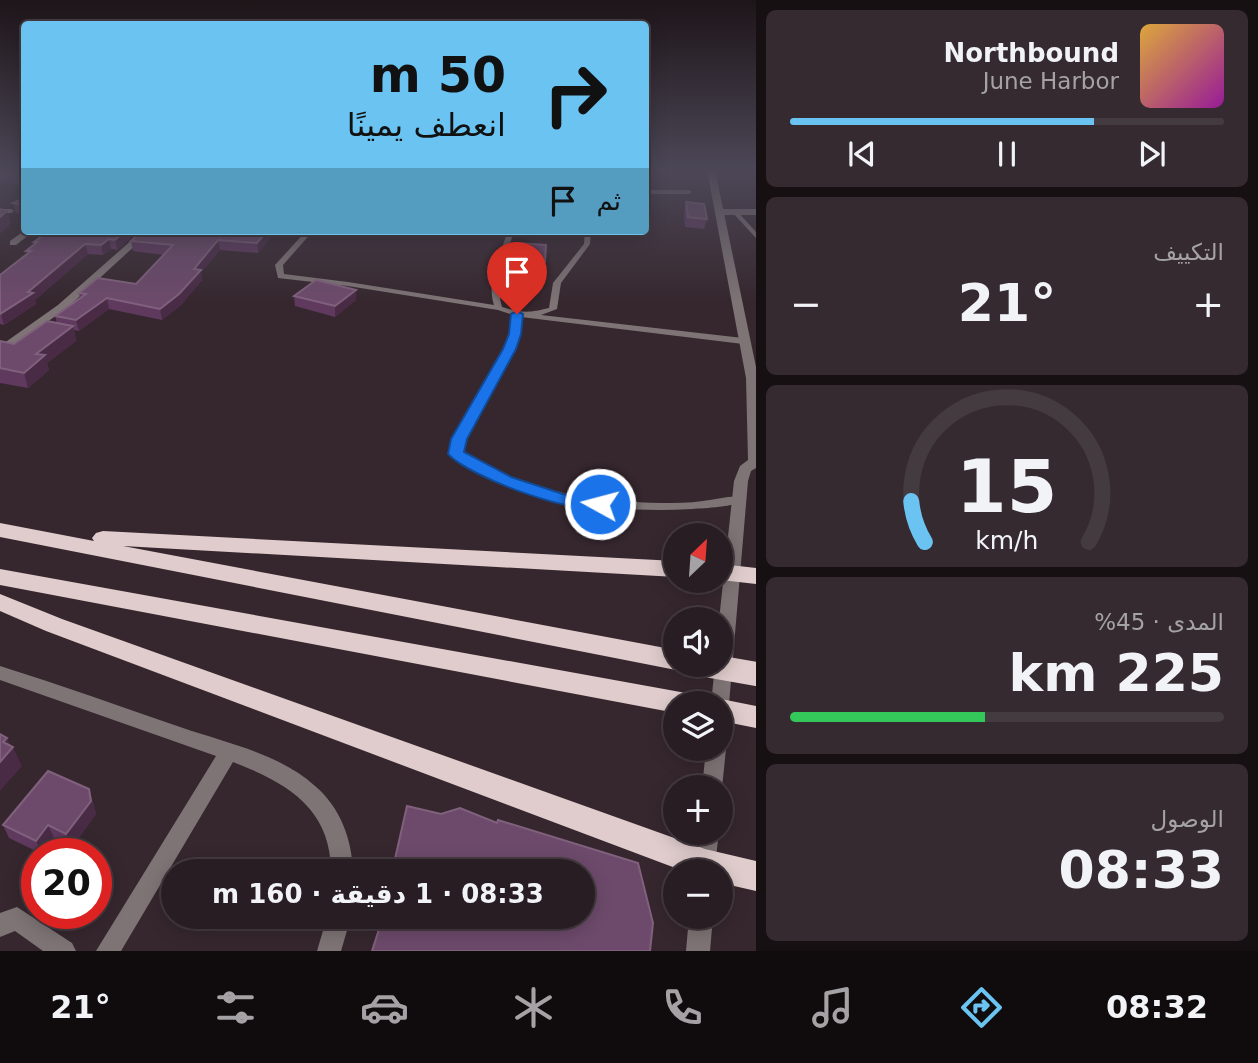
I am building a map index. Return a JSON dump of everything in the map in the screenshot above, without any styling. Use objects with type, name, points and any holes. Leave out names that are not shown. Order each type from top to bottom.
[{"type":"highway","points":[[0,529],[134,541],[663,568]]},
{"type":"highway","points":[[0,529],[663,657]]},
{"type":"highway","points":[[733,573],[756,576]]},
{"type":"highway","points":[[0,577],[663,700]]},
{"type":"highway","points":[[0,602],[681,859]]},
{"type":"highway","points":[[733,670],[756,674]]},
{"type":"highway","points":[[733,712],[756,717]]},
{"type":"highway","points":[[733,872],[756,876]]},
{"type":"street","points":[[719,214],[752,378],[755,462],[745,469],[741,481],[733,536]]},
{"type":"street","points":[[12,243],[24,235]]},
{"type":"street","points":[[0,351],[62,307],[143,235]]},
{"type":"street","points":[[721,691],[726,593]]},
{"type":"street","points":[[0,673],[229,752],[276,773],[317,801],[334,830],[340,859]]},
{"type":"street","points":[[108,951],[229,752]]},
{"type":"street","points":[[0,925],[17,919],[64,951]]},
{"type":"street","points":[[329,951],[336,929]]},
{"type":"street","points":[[698,951],[700,929]]},
{"type":"lane","points":[[737,214],[756,236]]},
{"type":"lane","points":[[306,235],[279,265],[281,276],[499,308],[517,314],[743,341]]},
{"type":"lane","points":[[499,308],[496,302],[497,278],[510,235]]},
{"type":"lane","points":[[517,314],[544,313],[553,309],[557,283],[587,244],[588,235]]},
{"type":"lane","points":[[517,314],[510,349],[459,439],[456,454],[505,481],[562,499],[600,504],[660,505],[710,505],[739,500]]},
{"type":"building","points":[[688,214],[706,214],[707,219],[688,217]]},
{"type":"building","points":[[44,235],[121,235],[101,245],[85,244],[28,292],[33,293],[0,314],[0,275],[31,251],[26,251],[37,242],[34,242]]},
{"type":"building","points":[[138,235],[264,235],[257,243],[218,240],[194,269],[201,270],[179,294],[160,309],[107,298],[76,320],[55,316],[86,294],[79,293],[98,278],[136,284],[173,245],[131,241]]},
{"type":"building","points":[[517,243],[546,245],[545,262],[515,260]]},
{"type":"building","points":[[316,280],[356,290],[335,306],[294,296]]},
{"type":"building","points":[[47,321],[73,326],[36,354],[45,355],[24,373],[0,368],[0,341],[14,344]]},
{"type":"building","points":[[0,734],[7,738],[3,742],[13,747],[0,762]]},
{"type":"building","points":[[48,771],[89,789],[91,801],[66,834],[48,825],[38,838],[30,838],[3,825]]},
{"type":"building","points":[[407,806],[441,814],[460,808],[497,823],[498,820],[638,863],[653,923],[650,951],[372,951],[379,929],[595,929],[595,859],[395,859]]},
{"type":"route","points":[[517,314],[510,349],[459,439],[456,454],[505,481],[562,499],[600,504]]}]
